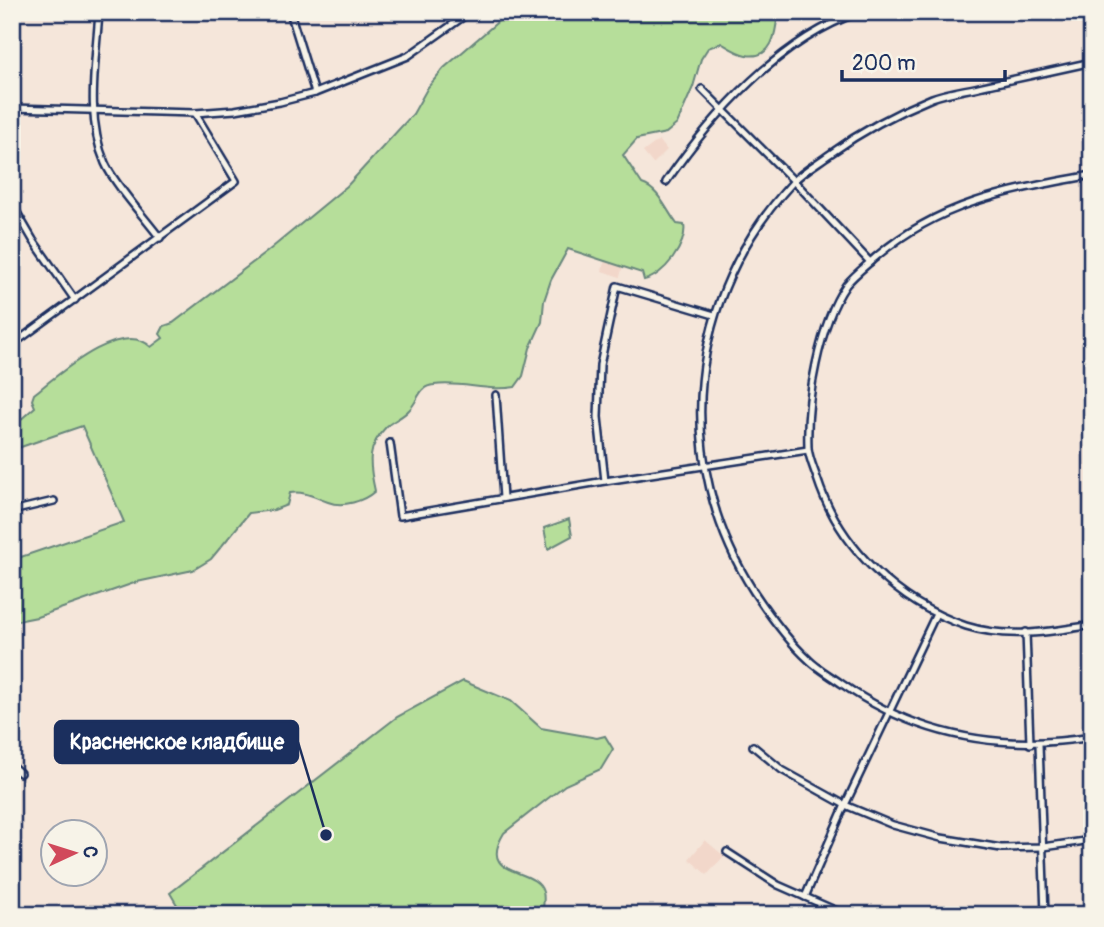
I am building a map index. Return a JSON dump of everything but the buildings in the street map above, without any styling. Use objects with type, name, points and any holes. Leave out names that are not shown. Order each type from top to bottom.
[{"type":"street","points":[[99,12],[95,134],[106,166],[160,238]]},
{"type":"street","points":[[290,12],[315,93]]},
{"type":"street","points":[[12,108],[195,113],[235,110],[315,93],[408,56],[470,12]]},
{"type":"street","points":[[666,182],[690,148],[724,109],[768,65],[839,19],[860,12]]},
{"type":"street","points":[[1092,62],[935,97],[862,131],[794,181],[747,241],[724,287],[714,315],[701,378],[700,416],[705,465],[714,506],[735,560],[771,618],[809,661],[889,713],[981,741],[1038,744],[1092,737]]},
{"type":"street","points":[[702,89],[870,262]]},
{"type":"street","points":[[12,345],[236,181],[195,113]]},
{"type":"street","points":[[1092,175],[999,192],[944,212],[894,242],[846,285],[823,330],[811,389],[808,450],[822,494],[841,529],[876,572],[903,595],[936,614],[998,633],[1050,632],[1092,625]]},
{"type":"street","points":[[12,204],[33,240],[75,300]]},
{"type":"street","points":[[605,481],[598,417],[600,365],[617,286],[714,315]]},
{"type":"street","points":[[496,395],[503,498]]},
{"type":"street","points":[[390,443],[400,516],[808,450]]},
{"type":"street","points":[[12,511],[54,501]]},
{"type":"street","points":[[805,897],[845,805],[936,614]]},
{"type":"street","points":[[1026,632],[1030,744]]},
{"type":"street","points":[[1038,744],[1045,915]]},
{"type":"street","points":[[753,746],[782,770],[845,805],[894,825],[941,838],[1001,848],[1043,847],[1092,840]]},
{"type":"street","points":[[12,766],[20,773]]},
{"type":"street","points":[[727,852],[778,885],[846,915]]},
{"type":"shaded area","points":[[659,140],[667,150],[653,164],[643,152]]},
{"type":"shaded area","points":[[605,259],[623,265],[620,277],[602,271]]},
{"type":"shaded area","points":[[705,840],[724,856],[707,875],[689,859]]},
{"type":"green space","points":[[509,12],[778,12],[772,42],[763,53],[743,54],[721,43],[708,48],[701,59],[693,87],[677,124],[666,133],[637,139],[623,155],[642,184],[658,195],[677,224],[684,225],[682,241],[673,258],[659,273],[644,280],[642,273],[568,249],[551,280],[544,301],[542,322],[530,348],[523,376],[515,387],[444,384],[425,388],[409,410],[387,426],[375,441],[371,472],[375,491],[365,498],[353,503],[334,504],[305,494],[290,493],[287,505],[274,510],[249,513],[211,559],[193,570],[137,582],[37,617],[12,622],[12,560],[124,522],[82,426],[12,450],[12,418],[19,421],[35,407],[32,400],[34,394],[91,352],[124,339],[139,340],[151,347],[163,338],[160,334],[164,326],[173,323],[268,251],[347,186],[413,114],[428,87],[444,68]]},
{"type":"green space","points":[[569,519],[572,536],[548,549],[544,528]]},
{"type":"green space","points":[[463,681],[511,701],[541,728],[597,738],[605,736],[613,749],[601,769],[565,785],[504,833],[497,848],[497,858],[502,865],[538,884],[544,895],[542,915],[183,915],[170,893],[397,717]]},
{"type":"place","name":"Красненское кладбище","points":[[326,835]]}]
